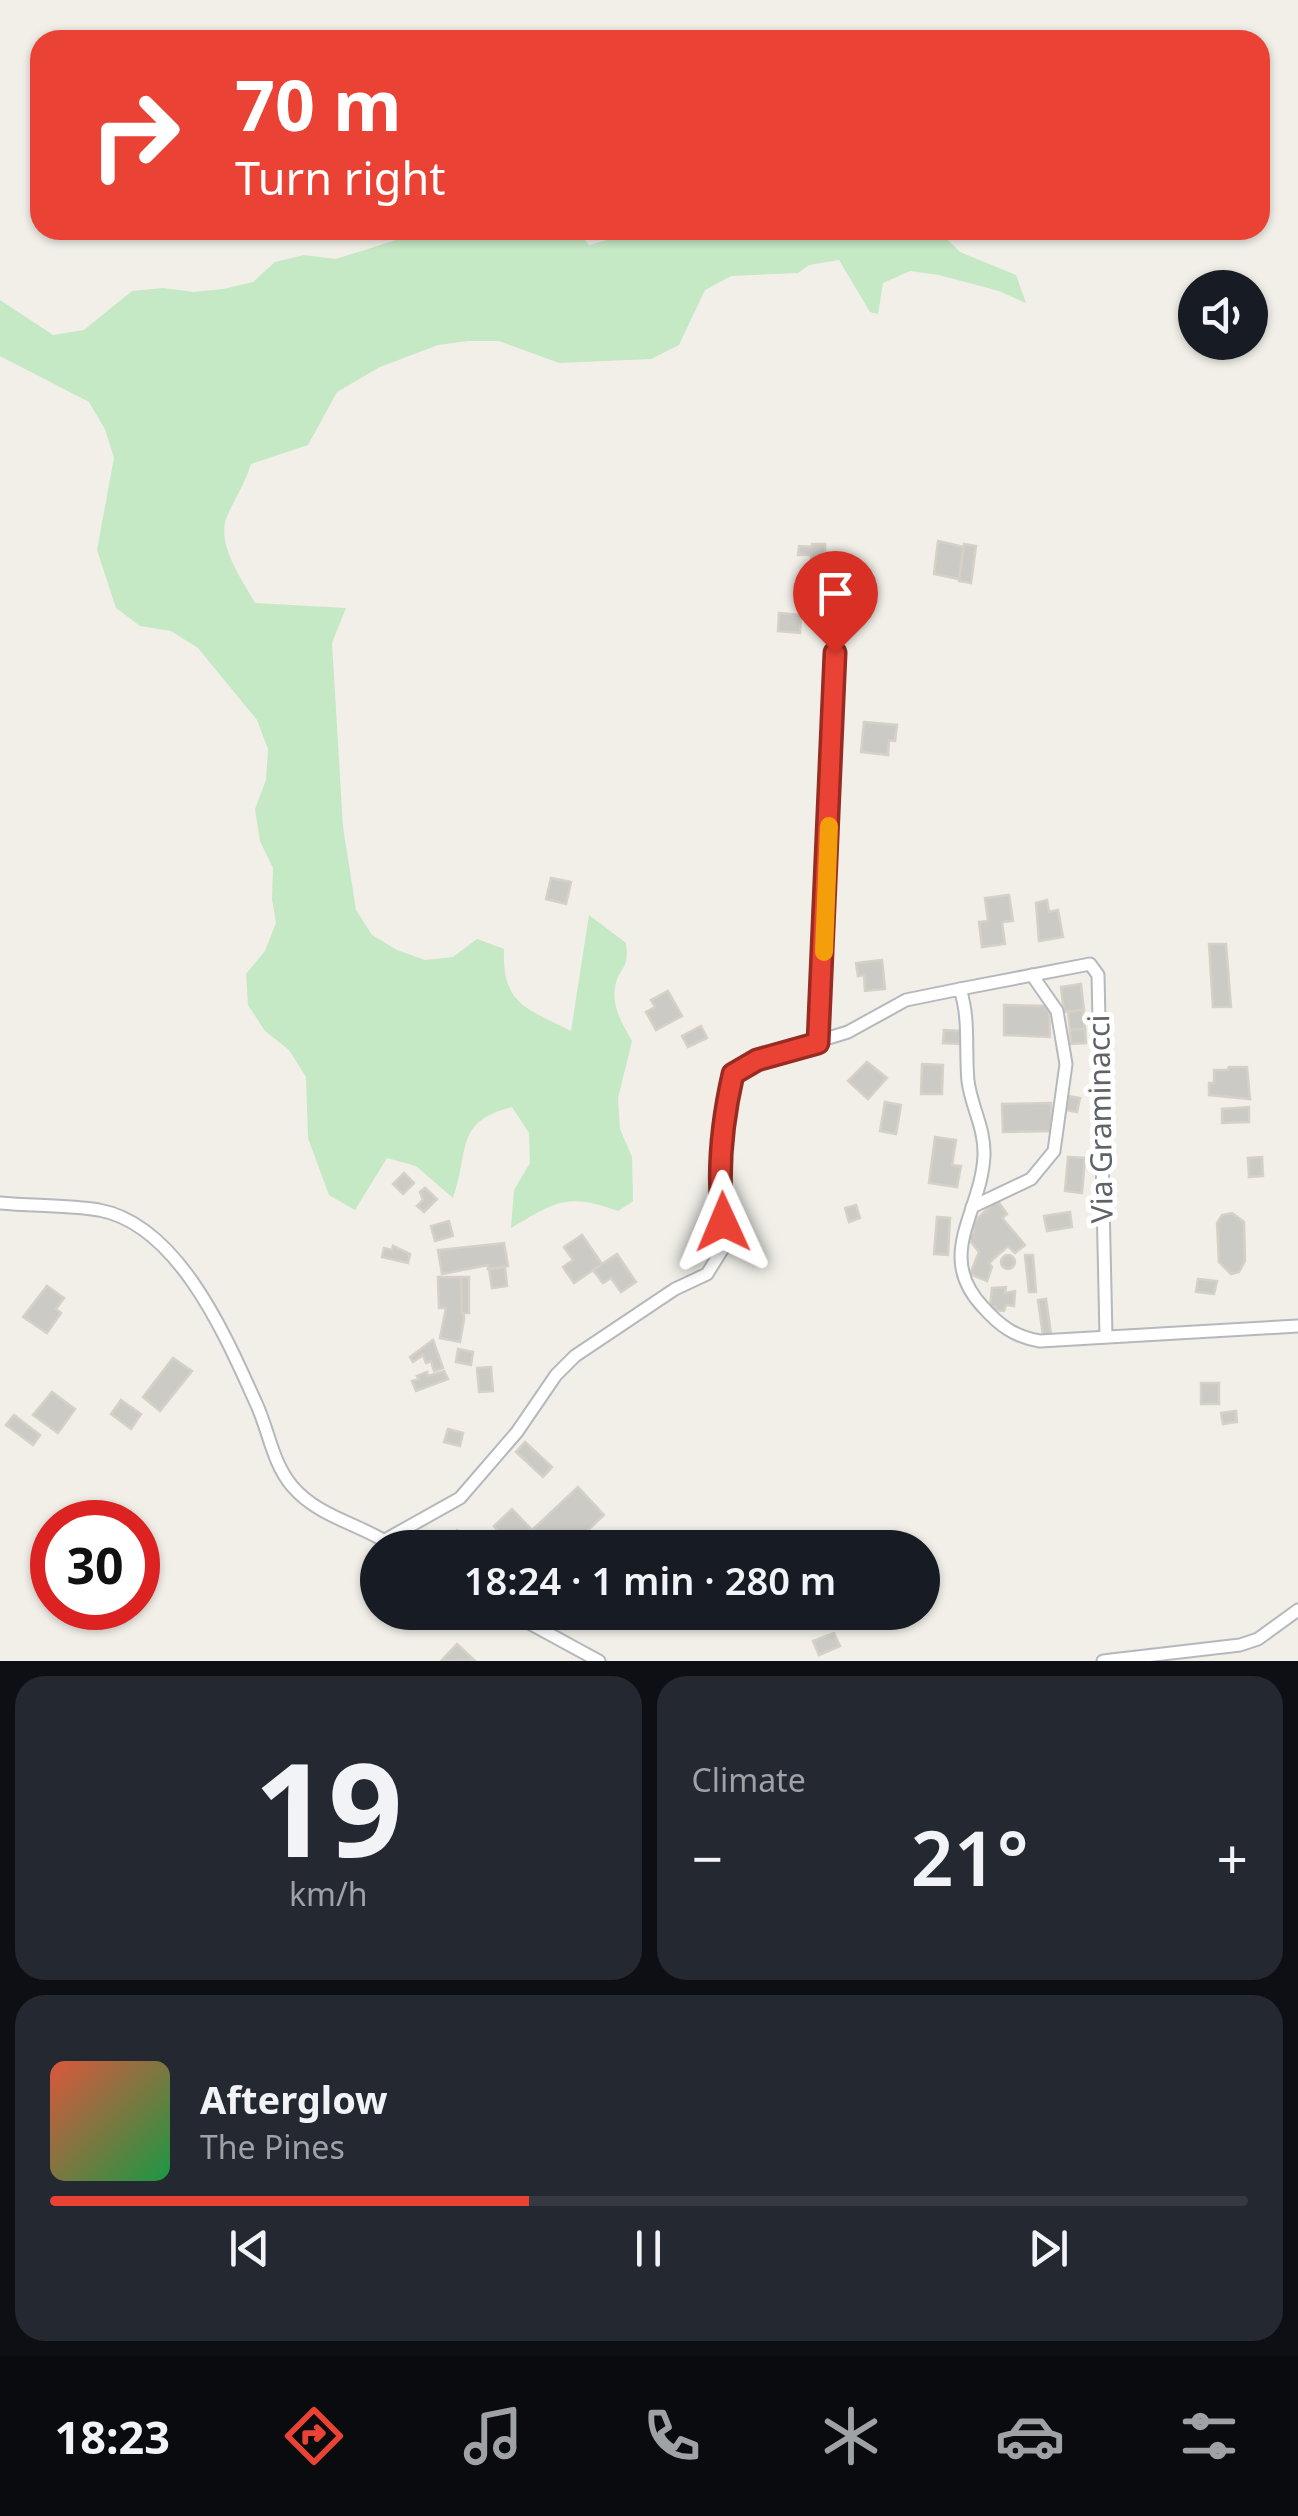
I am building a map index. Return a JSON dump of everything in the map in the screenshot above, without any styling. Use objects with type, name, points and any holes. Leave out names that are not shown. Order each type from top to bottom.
[{"type":"street","points":[[818,1043],[835,653]]},
{"type":"street","name":"Via Graminacci","points":[[412,1530],[460,1498],[575,1356],[675,1289],[707,1274],[725,1246],[720,1200],[724,1125],[733,1074],[757,1060],[848,1032],[906,1000],[1090,964],[1098,975],[1106,1336]]},
{"type":"street","name":"Via Graminacci","points":[[972,1207],[1031,1179],[1054,1152],[1066,1064],[1056,1012],[1032,975]]},
{"type":"street","points":[[960,989],[966,1006],[968,1084],[978,1112],[984,1159],[959,1262],[976,1300],[1000,1326],[1022,1338],[1040,1341],[1298,1326]]},
{"type":"street","points":[[0,1204],[100,1210],[150,1233],[176,1259],[228,1342],[265,1423],[276,1462],[294,1488],[324,1512],[362,1530]]},
{"type":"street","points":[[1103,1661],[1240,1646],[1258,1639],[1298,1610]]},
{"type":"street","points":[[542,1630],[599,1661]]},
{"type":"green space","points":[[396,240],[585,240],[589,245],[607,240],[948,240],[960,252],[1016,275],[1026,303],[999,291],[910,271],[883,283],[878,314],[870,312],[839,260],[809,265],[798,273],[731,276],[705,290],[679,345],[651,359],[559,363],[499,341],[438,345],[380,367],[337,392],[308,445],[251,464],[228,514],[224,536],[227,548],[255,603],[346,608],[332,643],[343,827],[356,910],[372,935],[425,960],[453,957],[477,939],[504,949],[504,968],[512,993],[529,1010],[571,1031],[589,915],[626,943],[625,964],[614,995],[632,1041],[618,1098],[620,1129],[632,1157],[633,1201],[618,1211],[574,1201],[551,1206],[511,1228],[514,1190],[530,1163],[529,1133],[512,1107],[494,1113],[472,1129],[453,1198],[416,1166],[387,1158],[355,1210],[329,1195],[308,1138],[306,1077],[289,1050],[265,1031],[248,1005],[246,974],[265,951],[276,923],[273,868],[260,841],[255,809],[266,780],[268,749],[257,720],[198,648],[171,631],[140,626],[116,608],[97,550],[114,458],[105,429],[89,402],[0,356],[0,300],[53,335],[84,330],[132,291],[223,289],[253,282],[275,262],[304,255],[336,259]]},
{"type":"building","points":[[938,541],[964,547],[959,579],[934,574]]},
{"type":"building","points":[[825,544],[826,588],[812,588],[811,555],[798,555],[799,546]]},
{"type":"building","points":[[964,544],[976,546],[971,583],[959,581]]},
{"type":"building","points":[[779,613],[801,615],[800,633],[778,631]]},
{"type":"building","points":[[864,722],[897,725],[895,741],[889,740],[888,755],[861,752]]},
{"type":"building","points":[[551,878],[571,882],[566,904],[546,899]]},
{"type":"building","points":[[1009,895],[1013,921],[1002,922],[1005,944],[982,947],[979,922],[988,921],[985,898]]},
{"type":"building","points":[[1047,900],[1049,912],[1058,910],[1063,937],[1039,941],[1036,903]]},
{"type":"building","points":[[1209,944],[1226,944],[1231,1007],[1213,1007]]},
{"type":"building","points":[[882,960],[885,989],[865,991],[864,975],[858,976],[856,963]]},
{"type":"building","points":[[1081,984],[1084,1010],[1064,1012],[1061,987]]},
{"type":"building","points":[[668,991],[682,1016],[656,1030],[646,1012],[655,1007],[651,1000]]},
{"type":"building","points":[[1004,1005],[1049,1006],[1050,1037],[1004,1035]]},
{"type":"building","points":[[1083,1010],[1085,1029],[1070,1030],[1068,1012]]},
{"type":"building","points":[[701,1026],[707,1038],[688,1047],[682,1036]]},
{"type":"building","points":[[1085,1029],[1086,1043],[1071,1044],[1070,1030]]},
{"type":"building","points":[[944,1030],[961,1031],[960,1044],[943,1043]]},
{"type":"building","points":[[867,1062],[887,1078],[868,1099],[848,1081]]},
{"type":"building","points":[[922,1064],[943,1065],[942,1094],[921,1094]]},
{"type":"building","points":[[1247,1067],[1250,1099],[1209,1095],[1214,1070]]},
{"type":"building","points":[[1068,1096],[1080,1098],[1077,1112],[1066,1110]]},
{"type":"building","points":[[885,1102],[901,1105],[896,1134],[880,1131]]},
{"type":"building","points":[[1051,1103],[1052,1131],[1003,1132],[1002,1104]]},
{"type":"building","points":[[1249,1107],[1249,1122],[1222,1123],[1222,1109]]},
{"type":"building","points":[[935,1137],[956,1140],[952,1165],[961,1166],[957,1187],[929,1183]]},
{"type":"building","points":[[1068,1157],[1085,1158],[1082,1193],[1065,1191]]},
{"type":"building","points":[[1262,1157],[1263,1176],[1249,1177],[1248,1158]]},
{"type":"building","points":[[404,1173],[414,1183],[403,1194],[393,1184]]},
{"type":"building","points":[[425,1188],[437,1199],[424,1212],[417,1206],[423,1200],[420,1192]]},
{"type":"building","points":[[997,1200],[1007,1214],[1002,1218],[1025,1245],[1015,1253],[1008,1246],[989,1263],[992,1267],[987,1281],[970,1274],[979,1252],[967,1237],[974,1232],[969,1226]]},
{"type":"building","points":[[856,1205],[860,1218],[849,1222],[845,1208]]},
{"type":"building","points":[[1070,1212],[1072,1227],[1047,1231],[1044,1216]]},
{"type":"building","points":[[1232,1213],[1244,1222],[1245,1261],[1239,1272],[1231,1274],[1219,1262],[1217,1223],[1222,1215]]},
{"type":"building","points":[[937,1217],[950,1218],[948,1255],[934,1254]]},
{"type":"building","points":[[449,1221],[453,1236],[435,1241],[431,1226]]},
{"type":"building","points":[[582,1235],[602,1264],[574,1283],[563,1267],[573,1260],[564,1247]]},
{"type":"building","points":[[504,1243],[508,1266],[488,1269],[488,1265],[442,1274],[438,1250]]},
{"type":"building","points":[[393,1246],[410,1254],[408,1263],[382,1257],[384,1248],[392,1250]]},
{"type":"building","points":[[617,1254],[636,1282],[621,1292],[611,1278],[603,1283],[593,1270]]},
{"type":"building","points":[[1008,1255],[1015,1262],[1008,1269],[1001,1262]]},
{"type":"building","points":[[1025,1255],[1033,1255],[1036,1292],[1029,1292]]},
{"type":"building","points":[[505,1267],[507,1286],[492,1288],[489,1269]]},
{"type":"building","points":[[438,1277],[461,1277],[464,1319],[460,1342],[440,1338],[446,1308],[439,1308]]},
{"type":"building","points":[[461,1277],[469,1277],[469,1313],[462,1313]]},
{"type":"building","points":[[1198,1279],[1217,1281],[1214,1294],[1196,1292]]},
{"type":"building","points":[[47,1286],[64,1298],[56,1309],[61,1313],[47,1333],[23,1317]]},
{"type":"building","points":[[1006,1287],[1005,1293],[1015,1291],[1014,1306],[994,1310],[990,1306],[992,1288]]},
{"type":"building","points":[[1046,1299],[1051,1334],[1043,1335],[1038,1300]]},
{"type":"building","points":[[433,1340],[443,1368],[434,1371],[431,1361],[426,1363],[423,1355],[413,1362],[410,1357]]},
{"type":"building","points":[[458,1349],[473,1352],[471,1365],[456,1362]]},
{"type":"building","points":[[173,1358],[192,1371],[160,1411],[143,1397]]},
{"type":"building","points":[[491,1367],[493,1391],[479,1392],[477,1368]]},
{"type":"building","points":[[444,1371],[448,1379],[416,1391],[412,1381],[419,1379],[417,1376]]},
{"type":"building","points":[[1201,1383],[1219,1383],[1219,1404],[1201,1404]]},
{"type":"building","points":[[52,1392],[75,1409],[58,1433],[33,1415]]},
{"type":"building","points":[[121,1400],[141,1414],[131,1429],[111,1414]]},
{"type":"building","points":[[1236,1411],[1237,1422],[1223,1424],[1221,1413]]},
{"type":"building","points":[[14,1415],[40,1435],[33,1445],[6,1425]]},
{"type":"building","points":[[448,1429],[463,1433],[460,1446],[444,1442]]},
{"type":"building","points":[[525,1442],[552,1467],[543,1477],[516,1452]]},
{"type":"building","points":[[578,1487],[604,1515],[588,1530],[532,1530]]},
{"type":"building","points":[[512,1509],[532,1530],[497,1530],[494,1526]]},
{"type":"building","points":[[834,1633],[840,1646],[819,1655],[813,1641]]},
{"type":"building","points":[[457,1644],[474,1660],[441,1661]]},
{"type":"slow traffic","points":[[824,952],[829,826]]},
{"type":"route","points":[[723,1222],[720,1200],[724,1125],[733,1074],[757,1060],[818,1043],[835,653]]}]
